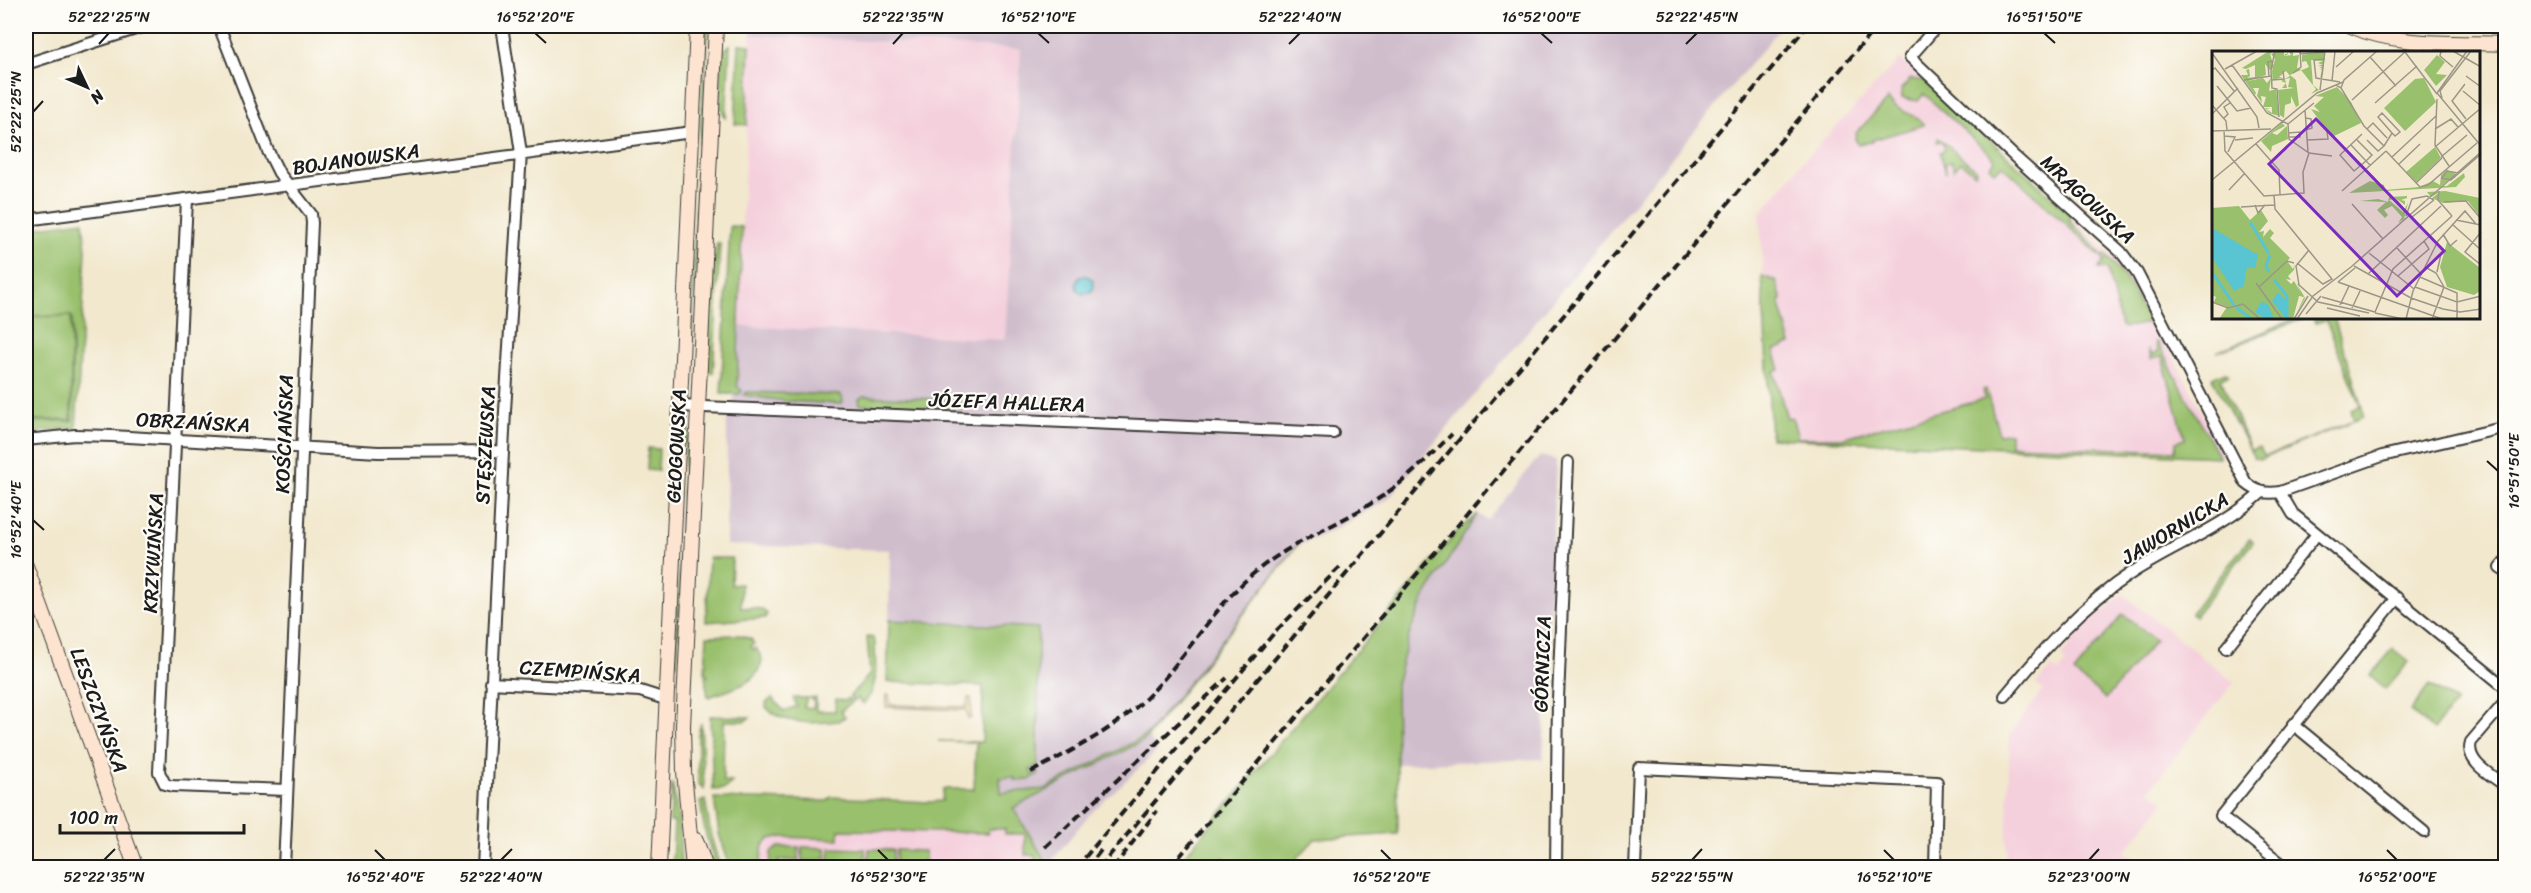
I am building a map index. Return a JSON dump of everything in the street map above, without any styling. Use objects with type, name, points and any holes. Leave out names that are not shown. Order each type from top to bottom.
[{"type":"main road","name":"GŁOGOWSKA","points":[[659,867],[697,26]]},
{"type":"main road","name":"GŁOGOWSKA","points":[[693,867],[690,815],[684,771],[683,726],[716,26]]},
{"type":"main road","points":[[2351,26],[2404,40],[2505,44]]},
{"type":"main road","name":"LESZCZYŃSKA","points":[[26,566],[136,867]]},
{"type":"main road","points":[[690,815],[706,867]]},
{"type":"main road","points":[[649,867],[659,839]]},
{"type":"street","points":[[26,64],[145,26]]},
{"type":"street","name":"KOŚCIAŃSKA","points":[[219,26],[268,151],[289,186],[311,214],[312,223],[284,867]]},
{"type":"street","name":"STĘSZEWSKA","points":[[483,867],[503,451],[521,153],[502,26]]},
{"type":"street","name":"MRĄGOWSKA","points":[[1937,26],[1910,57],[2015,157],[2121,252],[2137,273],[2246,483],[2261,492]]},
{"type":"street","name":"BOJANOWSKA","points":[[26,220],[692,132]]},
{"type":"street","name":"KRZYWIŃSKA","points":[[187,200],[161,779],[165,784],[173,786],[287,790]]},
{"type":"street","name":"JÓZEFA HALLERA","points":[[679,406],[1333,433]]},
{"type":"street","points":[[2261,492],[2280,492],[2382,456],[2505,427]]},
{"type":"street","name":"OBRZAŃSKA","points":[[26,440],[75,435],[177,438],[378,452],[503,451]]},
{"type":"street","name":"GÓRNICZA","points":[[1556,867],[1558,699],[1568,462]]},
{"type":"street","name":"JAWORNICKA","points":[[2004,696],[2043,650],[2087,606],[2131,573],[2241,511],[2261,492]]},
{"type":"street","points":[[2280,492],[2293,514],[2505,688]]},
{"type":"street","points":[[2226,648],[2316,534]]},
{"type":"street","points":[[2505,561],[2500,568],[2505,572]]},
{"type":"street","points":[[2287,867],[2221,816],[2397,598]]},
{"type":"street","name":"CZEMPIŃSKA","points":[[491,682],[640,691],[665,699]]},
{"type":"street","points":[[2505,701],[2471,742],[2469,748],[2473,760],[2505,786]]},
{"type":"street","points":[[2293,724],[2424,832]]},
{"type":"street","points":[[1635,867],[1639,768],[1937,782],[1935,867]]},
{"type":"shaded area","points":[[751,26],[1782,26],[1387,500],[1333,530],[1297,546],[1148,737],[1158,750],[1089,815],[1048,865],[1013,808],[985,807],[1038,628],[889,620],[890,550],[726,545],[727,418],[732,418],[737,326],[1005,340],[1021,49],[751,35]]},
{"type":"shaded area","points":[[751,35],[1021,49],[1005,341],[737,326]]},
{"type":"shaded area","points":[[1900,59],[2121,264],[2151,316],[2152,325],[2160,341],[2168,346],[2224,455],[2218,457],[1771,438],[1760,214],[1801,164]]},
{"type":"shaded area","points":[[1540,456],[1556,460],[1543,759],[1396,764],[1396,684],[1410,632],[1426,595],[1477,514],[1487,520]]},
{"type":"shaded area","points":[[2122,594],[2234,682],[2149,790],[2164,802],[2124,852],[2147,867],[2006,868],[2010,734],[2043,690],[2036,684],[2051,667],[2059,672],[2066,663],[2061,656],[2083,629]]},
{"type":"shaded area","points":[[720,800],[1013,808],[1043,868],[733,867]]},
{"type":"green space","points":[[705,26],[708,26],[691,374],[688,373]]},
{"type":"green space","points":[[2391,26],[2492,26],[2485,30]]},
{"type":"green space","points":[[739,44],[750,45],[747,125],[735,124]]},
{"type":"green space","points":[[730,45],[726,119],[720,106],[722,52]]},
{"type":"green space","points":[[1911,79],[1926,81],[2072,216],[2069,220],[2101,254],[2100,256],[2002,165],[1995,172],[1990,166],[1995,159],[1924,94],[1918,101],[1902,98],[1901,89]]},
{"type":"green space","points":[[1888,99],[1896,107],[1916,117],[1924,125],[1872,140],[1872,142],[1858,144],[1855,139],[1856,133]]},
{"type":"green space","points":[[1942,141],[1977,170],[1975,174],[1961,162],[1954,170],[1951,162],[1945,163],[1946,173],[1940,152],[1945,150]]},
{"type":"green space","points":[[83,221],[86,250],[76,428],[26,433],[26,421],[72,421],[72,316],[26,316],[26,229]]},
{"type":"green space","points":[[730,226],[742,227],[737,386],[742,391],[740,394],[721,394]]},
{"type":"green space","points":[[717,243],[720,243],[713,372],[707,375],[712,276]]},
{"type":"green space","points":[[2105,254],[2125,278],[2146,316],[2147,323],[2125,328],[2121,326],[2107,269],[2098,269],[2105,261],[2102,257]]},
{"type":"green space","points":[[1762,276],[1776,281],[1782,300],[1779,301],[1791,344],[1774,350],[1780,370],[1774,372],[1787,418],[1792,417],[1798,438],[1842,438],[1985,399],[1983,390],[1986,389],[1999,434],[2010,433],[2010,445],[2175,451],[2176,442],[2185,439],[2162,357],[2151,359],[2148,348],[2152,355],[2158,353],[2155,342],[2157,342],[2219,457],[1771,438]]},
{"type":"green space","points":[[71,316],[71,420],[26,420],[26,317]]},
{"type":"green space","points":[[2300,320],[2217,352],[2289,321]]},
{"type":"green space","points":[[2326,320],[2335,320],[2363,411],[2363,417],[2261,459],[2254,458],[2212,378],[2225,372],[2229,375],[2221,379],[2250,450],[2260,447],[2264,457],[2354,420],[2351,410],[2360,406]]},
{"type":"green space","points":[[747,392],[841,395],[843,400],[842,404],[785,401],[744,395]]},
{"type":"green space","points":[[863,396],[960,400],[963,404],[961,409],[860,405],[859,399]]},
{"type":"green space","points":[[686,426],[689,426],[677,664],[674,664]]},
{"type":"green space","points":[[648,448],[659,449],[658,471],[647,470]]},
{"type":"green space","points":[[1477,514],[1426,595],[1410,632],[1396,684],[1398,834],[1315,839],[1289,867],[1235,867],[1224,857],[1215,867],[1175,867],[1457,532]]},
{"type":"green space","points":[[2249,539],[2253,542],[2195,616],[2191,613]]},
{"type":"green space","points":[[1299,543],[1145,740],[1013,808],[1048,865],[1046,867],[1035,867],[1035,855],[1025,855],[1025,834],[1005,834],[1005,829],[988,829],[988,833],[839,830],[839,839],[779,837],[770,839],[763,845],[760,867],[730,867],[719,834],[714,798],[827,801],[831,797],[929,802],[942,801],[943,789],[974,789],[976,742],[938,741],[982,742],[983,686],[887,682],[889,620],[1038,628],[1038,765],[1030,770],[1032,774],[1038,771],[1038,774],[1029,780],[1014,780],[1014,777],[1000,778],[1001,793],[1045,789],[1147,735]]},
{"type":"green space","points":[[709,558],[732,558],[731,585],[741,584],[741,607],[762,609],[767,614],[765,618],[706,622]]},
{"type":"green space","points":[[2123,614],[2155,640],[2106,699],[2074,673]]},
{"type":"green space","points":[[738,635],[751,639],[754,644],[751,646],[753,650],[756,648],[762,659],[760,668],[756,675],[742,685],[708,697],[705,676],[708,676],[705,673],[707,636]]},
{"type":"green space","points":[[867,637],[873,638],[875,643],[875,675],[872,691],[863,704],[858,698],[854,701],[850,696],[870,674]]},
{"type":"green space","points":[[2393,649],[2409,662],[2385,689],[2370,676]]},
{"type":"green space","points":[[2430,685],[2456,702],[2433,730],[2410,711]]},
{"type":"green space","points":[[772,698],[784,711],[797,706],[793,698],[807,698],[804,707],[813,708],[814,701],[809,698],[816,698],[816,711],[835,711],[836,699],[845,701],[848,698],[852,702],[841,711],[845,717],[838,721],[810,723],[789,720],[772,713],[766,707],[766,703]]},
{"type":"green space","points":[[710,716],[750,717],[745,721],[724,721],[723,781],[732,782],[724,789],[713,790]]},
{"type":"green space","points":[[701,723],[704,789],[698,783],[698,734]]},
{"type":"green space","points":[[672,783],[679,821],[681,867],[672,867],[674,822],[670,822]]},
{"type":"green space","points":[[705,800],[711,836],[720,867],[716,867],[706,835],[700,802]]},
{"type":"green space","points":[[779,847],[799,847],[798,861],[779,860],[779,867],[770,867],[771,852]]},
{"type":"green space","points":[[802,847],[826,848],[826,859],[802,861]]},
{"type":"green space","points":[[830,848],[865,849],[865,862],[829,862]]},
{"type":"green space","points":[[869,849],[893,850],[893,863],[868,863]]},
{"type":"green space","points":[[896,850],[924,851],[926,861],[922,861],[922,864],[896,863]]},
{"type":"sand","points":[[887,695],[889,695],[890,705],[967,707],[968,698],[971,698],[971,718],[968,719],[967,710],[886,707]]},
{"type":"water","points":[[1081,276],[1089,276],[1094,281],[1092,292],[1081,294],[1076,289],[1076,281]]},
{"type":"railway","points":[[1099,868],[1807,26]]},
{"type":"railway","points":[[1170,868],[1877,26]]},
{"type":"railway","points":[[1031,772],[1095,737],[1139,705],[1166,677],[1229,597],[1259,569],[1288,549],[1366,507],[1391,490],[1418,468],[1452,434]]},
{"type":"railway","points":[[1076,868],[1275,632],[1340,567]]},
{"type":"railway","points":[[1045,847],[1227,678]]},
{"type":"railway","points":[[1113,868],[1157,811]]},
{"type":"railway","points":[[1087,868],[1102,849]]}]
